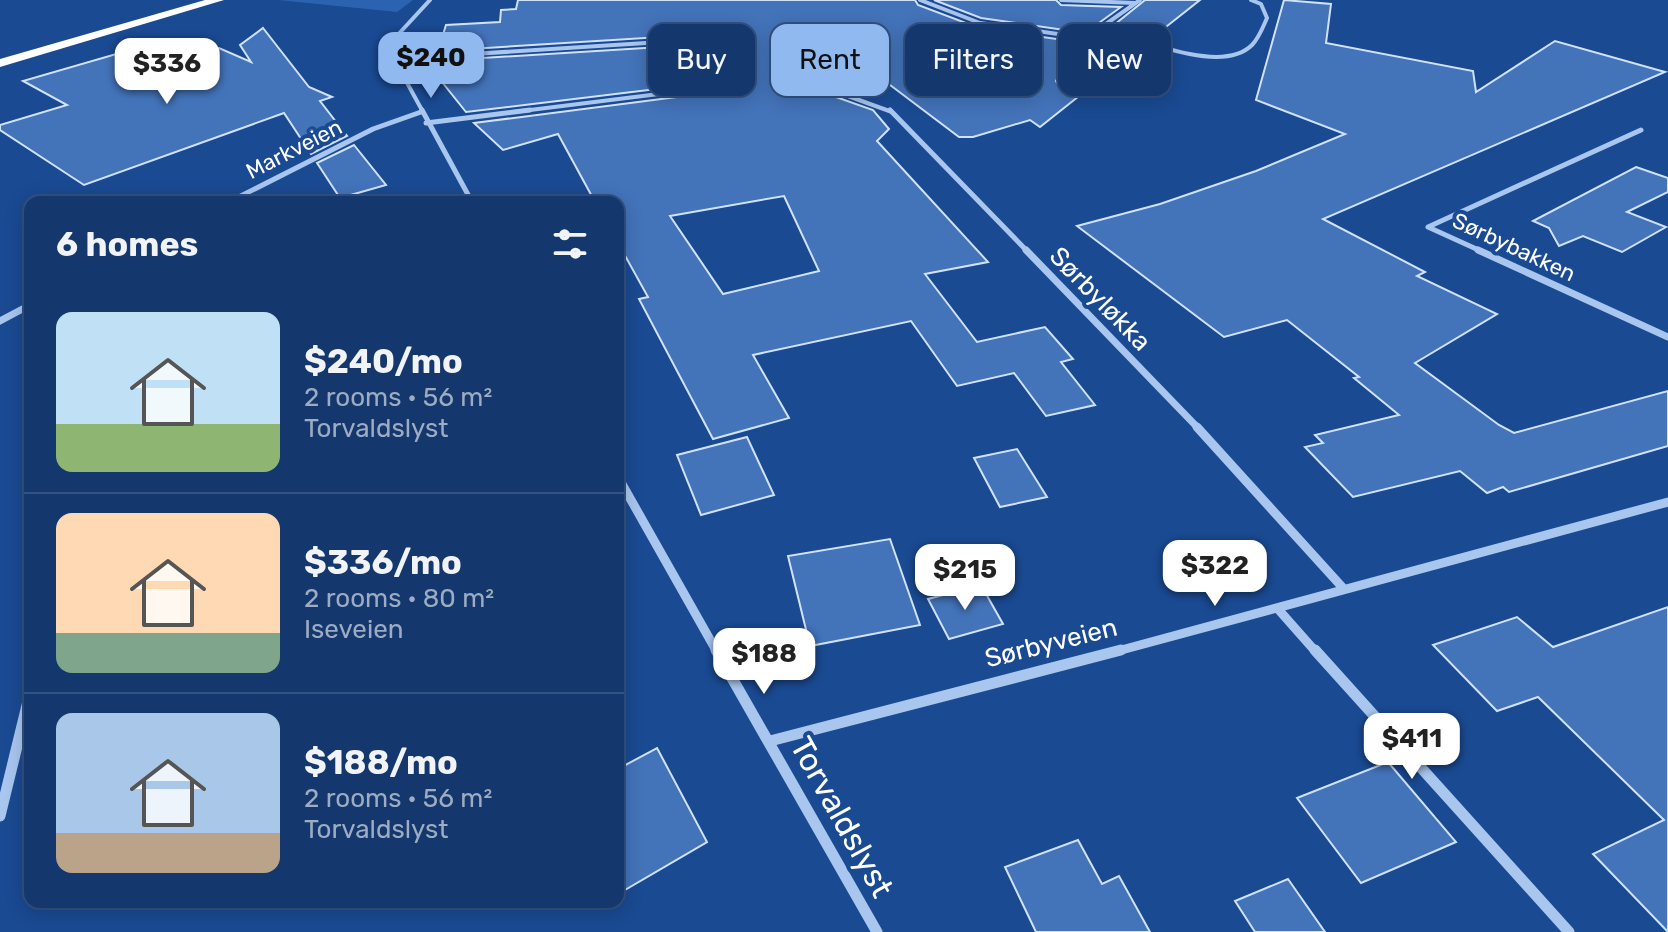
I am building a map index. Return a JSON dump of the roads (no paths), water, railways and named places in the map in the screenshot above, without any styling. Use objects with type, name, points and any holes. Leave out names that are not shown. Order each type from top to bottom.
[{"type":"highway","points":[[0,63],[218,0]]},
{"type":"street","points":[[430,0],[394,39],[394,59],[426,123],[469,196]]},
{"type":"street","points":[[920,0],[951,18],[1003,29],[1058,35]]},
{"type":"street","points":[[1061,0],[1138,2]]},
{"type":"street","points":[[1171,49],[1183,53],[1232,54],[1247,49],[1257,40],[1267,18],[1261,4],[1251,0]]},
{"type":"street","points":[[1106,24],[1138,2]]},
{"type":"street","points":[[394,59],[648,43]]},
{"type":"street","points":[[426,123],[648,95]]},
{"type":"street","name":"Sørbyløkka","points":[[849,96],[889,109],[1211,441],[1343,588]]},
{"type":"street","name":"Markveien","points":[[241,196],[373,129],[421,112]]},
{"type":"street","name":"Sørbybakken","points":[[1641,130],[1428,227],[1668,337]]},
{"type":"street","points":[[0,321],[24,308]]},
{"type":"street","name":"Torvaldslyst","points":[[624,487],[877,932]]},
{"type":"street","name":"Sørbyveien","points":[[770,741],[1278,609],[1343,588],[1668,502]]},
{"type":"street","points":[[1278,609],[1569,932]]},
{"type":"street","points":[[0,816],[24,718]]}]
